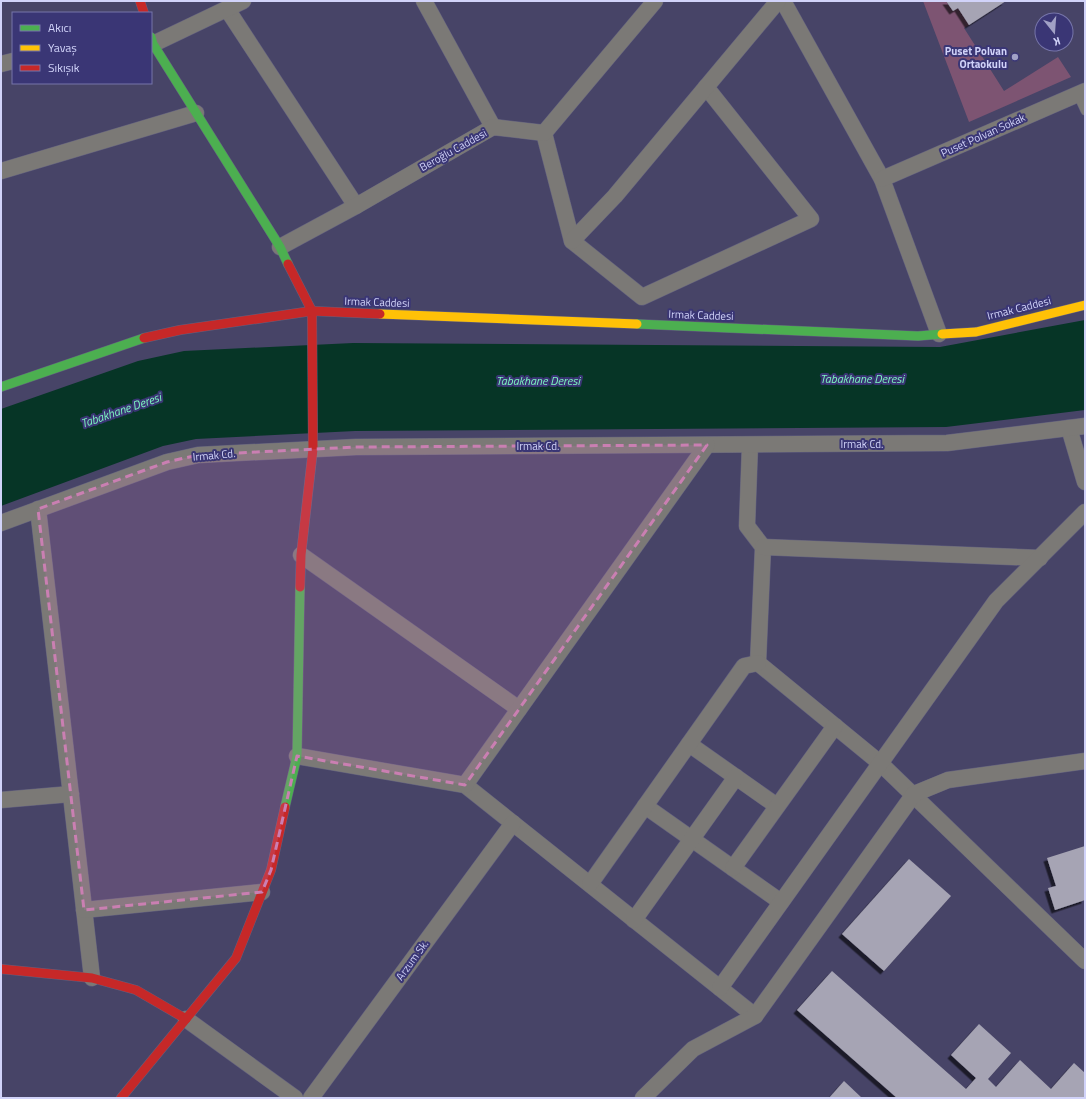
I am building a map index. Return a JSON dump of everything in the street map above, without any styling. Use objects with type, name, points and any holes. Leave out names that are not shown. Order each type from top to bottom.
[{"type":"street","points":[[140,1],[144,12]]},
{"type":"street","points":[[121,1098],[236,958],[271,870],[297,756],[301,555],[313,443],[312,311],[280,248],[152,41],[243,1]]},
{"type":"street","points":[[424,1],[493,127]]},
{"type":"street","points":[[655,1],[544,133],[572,241],[642,297],[811,219],[706,87]]},
{"type":"street","points":[[572,241],[615,196],[778,1]]},
{"type":"street","points":[[783,1],[882,179],[939,334]]},
{"type":"street","points":[[226,9],[356,206]]},
{"type":"street","points":[[1,64],[12,61]]},
{"type":"street","name":"Puset Polvan Sokak","points":[[882,179],[1081,93]]},
{"type":"street","points":[[1,171],[196,113]]},
{"type":"street","name":"Beroğlu Caddesi","points":[[280,248],[493,127],[544,133]]},
{"type":"street","name":"Irmak Caddesi","points":[[312,311],[918,336],[976,332],[1085,305]]},
{"type":"street","points":[[1,387],[132,341],[180,330],[312,311]]},
{"type":"street","name":"Irmak Cd.","points":[[1,523],[167,462],[198,455],[313,443],[356,447],[947,443],[1085,426]]},
{"type":"street","points":[[1069,428],[1085,482]]},
{"type":"street","points":[[465,785],[707,445]]},
{"type":"street","points":[[750,445],[747,526],[763,547],[758,663]]},
{"type":"street","points":[[38,510],[92,978]]},
{"type":"street","points":[[720,988],[996,601],[1085,512]]},
{"type":"street","points":[[763,547],[1040,558]]},
{"type":"street","points":[[301,555],[519,709]]},
{"type":"street","points":[[758,663],[880,763],[914,794],[1085,961]]},
{"type":"street","points":[[590,884],[744,666],[758,663]]},
{"type":"street","points":[[733,868],[835,726]]},
{"type":"street","points":[[689,744],[777,806]]},
{"type":"street","points":[[297,756],[465,785],[755,1016]]},
{"type":"street","points":[[643,1098],[693,1049],[755,1016],[914,794],[948,780],[1085,762]]},
{"type":"street","points":[[634,920],[736,777]]},
{"type":"street","points":[[1,800],[71,794]]},
{"type":"street","points":[[645,806],[781,902]]},
{"type":"street","name":"Arzum Sk.","points":[[311,1098],[513,823]]},
{"type":"street","points":[[84,910],[262,892]]},
{"type":"street","points":[[1,969],[92,978],[136,990],[186,1019],[295,1098]]},
{"type":"lane","points":[[1081,93],[1085,111]]},
{"type":"highlighted area","points":[[707,445],[465,785],[297,756],[271,870],[262,892],[84,910],[38,509],[167,462],[198,455],[356,447]]},
{"type":"shaded area","points":[[923,1],[946,1],[953,11],[958,8],[969,25],[964,28],[1004,91],[1058,57],[1071,77],[969,122]]},
{"type":"water","name":"Tabakhane Deresi","points":[[1085,320],[1085,410],[946,427],[355,431],[196,439],[163,446],[1,506],[1,409],[138,361],[184,351],[353,343],[940,347]]},
{"type":"building","points":[[946,1],[1006,1],[969,25],[958,8],[953,11]]},
{"type":"building","points":[[1085,846],[1085,900],[1055,910],[1048,888],[1056,886],[1047,858]]},
{"type":"building","points":[[909,859],[951,896],[884,971],[842,934]]},
{"type":"building","points":[[832,971],[966,1089],[976,1078],[951,1055],[979,1024],[1011,1053],[988,1079],[996,1087],[1020,1060],[1051,1089],[1074,1063],[1085,1073],[1085,1098],[897,1098],[797,1010]]},
{"type":"building","points":[[844,1081],[862,1098],[829,1098]]},
{"type":"traffic: fast","points":[[152,40],[280,247],[288,264]]},
{"type":"traffic: fast","points":[[637,324],[918,336],[942,334]]},
{"type":"traffic: fast","points":[[1,387],[144,338]]},
{"type":"traffic: fast","points":[[285,807],[297,756],[300,587]]},
{"type":"traffic: slow","points":[[942,334],[976,332],[1085,305]]},
{"type":"traffic: slow","points":[[380,314],[637,324]]},
{"type":"traffic: jam","points":[[140,1],[144,12]]},
{"type":"traffic: jam","points":[[288,264],[312,311],[313,449],[301,555],[300,587]]},
{"type":"traffic: jam","points":[[144,338],[180,330],[312,311],[380,314]]},
{"type":"traffic: jam","points":[[121,1098],[236,958],[271,870],[285,807]]},
{"type":"traffic: jam","points":[[1,969],[92,978],[136,990],[186,1019]]},
{"type":"place","name":"Puset Polvan Ortaokulu","points":[[1015,57]]}]
